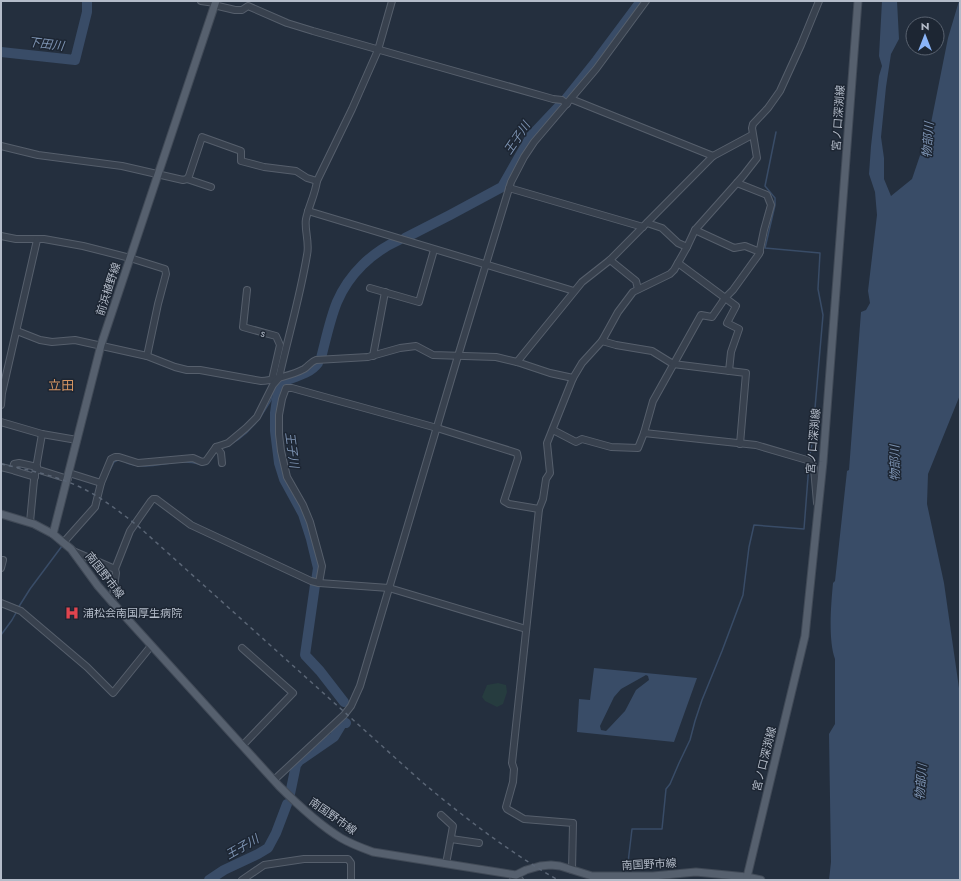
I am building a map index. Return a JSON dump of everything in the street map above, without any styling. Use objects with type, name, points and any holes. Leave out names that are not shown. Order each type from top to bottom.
[{"type":"main road","name":"宮ノ口深渕線","points":[[752,879],[805,636],[822,462],[858,1]]},
{"type":"main road","name":"前浜植野線","points":[[53,534],[101,345],[215,2]]},
{"type":"main road","points":[[1,514],[30,522],[53,534]]},
{"type":"main road","name":"南国野市線","points":[[53,534],[73,551],[98,586],[112,602],[298,805],[341,838],[352,844],[373,852],[446,864],[516,878],[526,870],[540,866],[560,866],[592,876],[606,877],[653,876],[696,872],[752,879]]},
{"type":"street","points":[[201,1],[215,2],[218,6],[235,10],[242,10],[248,6],[287,23],[553,99],[566,101],[713,156]]},
{"type":"street","points":[[63,543],[95,507],[101,483],[111,459],[119,457],[138,463],[193,458],[202,462],[206,461],[216,447],[228,443],[257,417],[278,378],[300,293],[308,254],[305,221],[315,193],[317,181],[352,109],[378,50],[392,1]]},
{"type":"street","points":[[274,780],[339,720],[351,706],[360,686],[509,188],[524,157],[534,142],[566,101],[596,69],[646,1]]},
{"type":"street","points":[[572,870],[573,823],[524,819],[506,808],[513,782],[514,770],[512,763],[539,509],[544,499],[546,480],[550,473],[547,443],[573,378],[586,358],[602,341],[618,312],[632,292],[670,274],[678,263],[695,230],[757,158],[752,135],[753,124],[768,108],[780,91],[819,1]]},
{"type":"street","points":[[518,362],[582,282],[610,260],[713,156],[752,135]]},
{"type":"street","points":[[187,179],[202,137],[242,151],[241,161],[296,171],[307,178],[317,181]]},
{"type":"street","points":[[1,146],[38,155],[122,166],[187,179],[211,187]]},
{"type":"street","points":[[553,430],[576,442],[582,439],[611,447],[638,448],[653,401],[701,315],[712,317],[760,252],[764,230],[771,206],[768,195],[737,183]]},
{"type":"street","points":[[509,188],[645,225],[662,228],[678,243],[687,247]]},
{"type":"street","points":[[308,211],[574,291]]},
{"type":"street","points":[[695,230],[734,248],[745,246],[760,252]]},
{"type":"street","points":[[1,236],[16,239],[44,239],[83,246],[165,269],[166,272],[147,356]]},
{"type":"street","points":[[1,405],[2,393],[37,240]]},
{"type":"street","points":[[370,288],[419,302],[434,250]]},
{"type":"street","points":[[610,260],[636,281],[638,289]]},
{"type":"street","points":[[678,263],[736,306],[727,323],[740,329],[731,352],[730,371]]},
{"type":"street","name":"s","points":[[247,290],[243,327],[276,336],[280,345],[278,378]]},
{"type":"street","points":[[373,356],[385,292]]},
{"type":"street","points":[[17,331],[46,341],[52,342],[75,340],[101,345],[147,356],[164,364],[187,370],[200,370],[261,381],[278,378],[303,369],[312,361],[316,360],[368,358],[400,348],[413,346],[434,355],[496,357],[518,362],[550,373],[573,378]]},
{"type":"street","points":[[602,341],[613,345],[652,351],[673,364],[746,373],[740,444]]},
{"type":"street","points":[[278,378],[286,388]]},
{"type":"street","points":[[286,388],[292,388],[436,428],[517,453],[518,458],[504,501],[509,504],[539,509]]},
{"type":"street","points":[[286,388],[280,408],[279,434],[281,451],[287,477],[303,506],[312,529],[322,566],[319,583]]},
{"type":"street","points":[[1,422],[42,434],[77,440]]},
{"type":"street","points":[[644,433],[756,445],[809,461],[814,470],[818,508]]},
{"type":"street","points":[[30,522],[36,468],[42,434]]},
{"type":"street","points":[[216,447],[222,453],[222,463]]},
{"type":"street","points":[[13,470],[14,464],[16,463],[101,483]]},
{"type":"street","points":[[1,467],[35,476]]},
{"type":"street","points":[[112,602],[116,573],[115,569],[130,530],[153,499],[191,525],[311,581],[319,583],[389,588],[526,629]]},
{"type":"street","points":[[73,551],[115,569]]},
{"type":"street","points":[[1,568],[3,560]]},
{"type":"street","points":[[1,603],[21,611],[87,667],[113,693],[152,646]]},
{"type":"street","points":[[242,648],[293,693],[243,745]]},
{"type":"street","points":[[441,815],[453,826],[446,864]]},
{"type":"street","points":[[451,838],[479,843]]},
{"type":"street","points":[[242,880],[264,865],[304,858],[348,859],[351,862],[351,880]]},
{"type":"green space","points":[[498,683],[506,685],[507,692],[503,704],[497,707],[485,701],[482,697],[487,685]]},
{"type":"water","name":"物部川","points":[[882,1],[897,1],[899,39],[891,54],[881,137],[884,158],[884,179],[891,196],[912,179],[931,123],[948,38],[960,1],[960,395],[928,474],[927,504],[944,583],[960,695],[960,880],[829,880],[831,862],[829,734],[835,724],[835,659],[831,642],[831,601],[833,583],[835,581],[847,471],[849,470],[861,312],[866,310],[870,303],[868,291],[877,215],[875,192],[869,174],[879,76],[882,66],[879,56]]},
{"type":"water","points":[[594,668],[697,678],[674,742],[577,732],[579,699],[590,700]],"holes":[[[646,675],[648,676],[649,680],[636,690],[625,711],[606,731],[601,730],[600,726],[614,697],[621,689]]]},
{"type":"waterway","name":"下田川","points":[[1,52],[75,60],[87,12],[87,1]]},
{"type":"waterway","name":"王子川","points":[[405,238],[502,187],[531,136],[565,100],[641,1]]},
{"type":"waterway","points":[[776,132],[765,186],[775,198],[775,205],[765,248],[820,253],[818,289],[823,315],[812,443],[809,460]]},
{"type":"waterway","name":"王子川","points":[[321,358],[328,329],[337,302],[348,282],[362,265],[380,251],[399,240]]},
{"type":"waterway","name":"王子川","points":[[316,581],[318,568],[311,539],[303,514],[284,479],[279,463],[275,431],[275,413],[278,392],[282,382],[306,373],[318,363]]},
{"type":"waterway","name":"王子川","points":[[277,385],[282,382]]},
{"type":"waterway","points":[[261,416],[271,400],[273,391]]},
{"type":"waterway","points":[[219,449],[240,438],[257,421]]},
{"type":"waterway","points":[[110,470],[114,462],[118,460]]},
{"type":"waterway","points":[[127,463],[145,466],[181,462],[199,464]]},
{"type":"waterway","points":[[627,871],[632,829],[662,829],[666,789],[670,784],[690,740],[702,700],[743,595],[749,547],[754,525],[804,529],[809,464]]},
{"type":"waterway","points":[[98,508],[101,494]]},
{"type":"waterway","points":[[18,608],[30,589],[62,546]]},
{"type":"waterway","name":"王子川","points":[[315,585],[305,655],[320,671],[344,702]]},
{"type":"waterway","points":[[1,635],[17,611]]},
{"type":"waterway","name":"王子川","points":[[290,794],[296,765],[299,761],[334,737],[343,722],[346,723]]},
{"type":"waterway","name":"王子川","points":[[209,880],[224,870],[268,848],[276,833],[287,804]]},
{"type":"railway","points":[[1,464],[64,480],[84,489],[119,511],[138,526],[422,782],[454,809],[522,858],[558,880]]},
{"type":"place","name":"浦松会南国厚生病院","points":[[72,613]]},
{"type":"district","name":"立田","points":[[61,385]]}]
